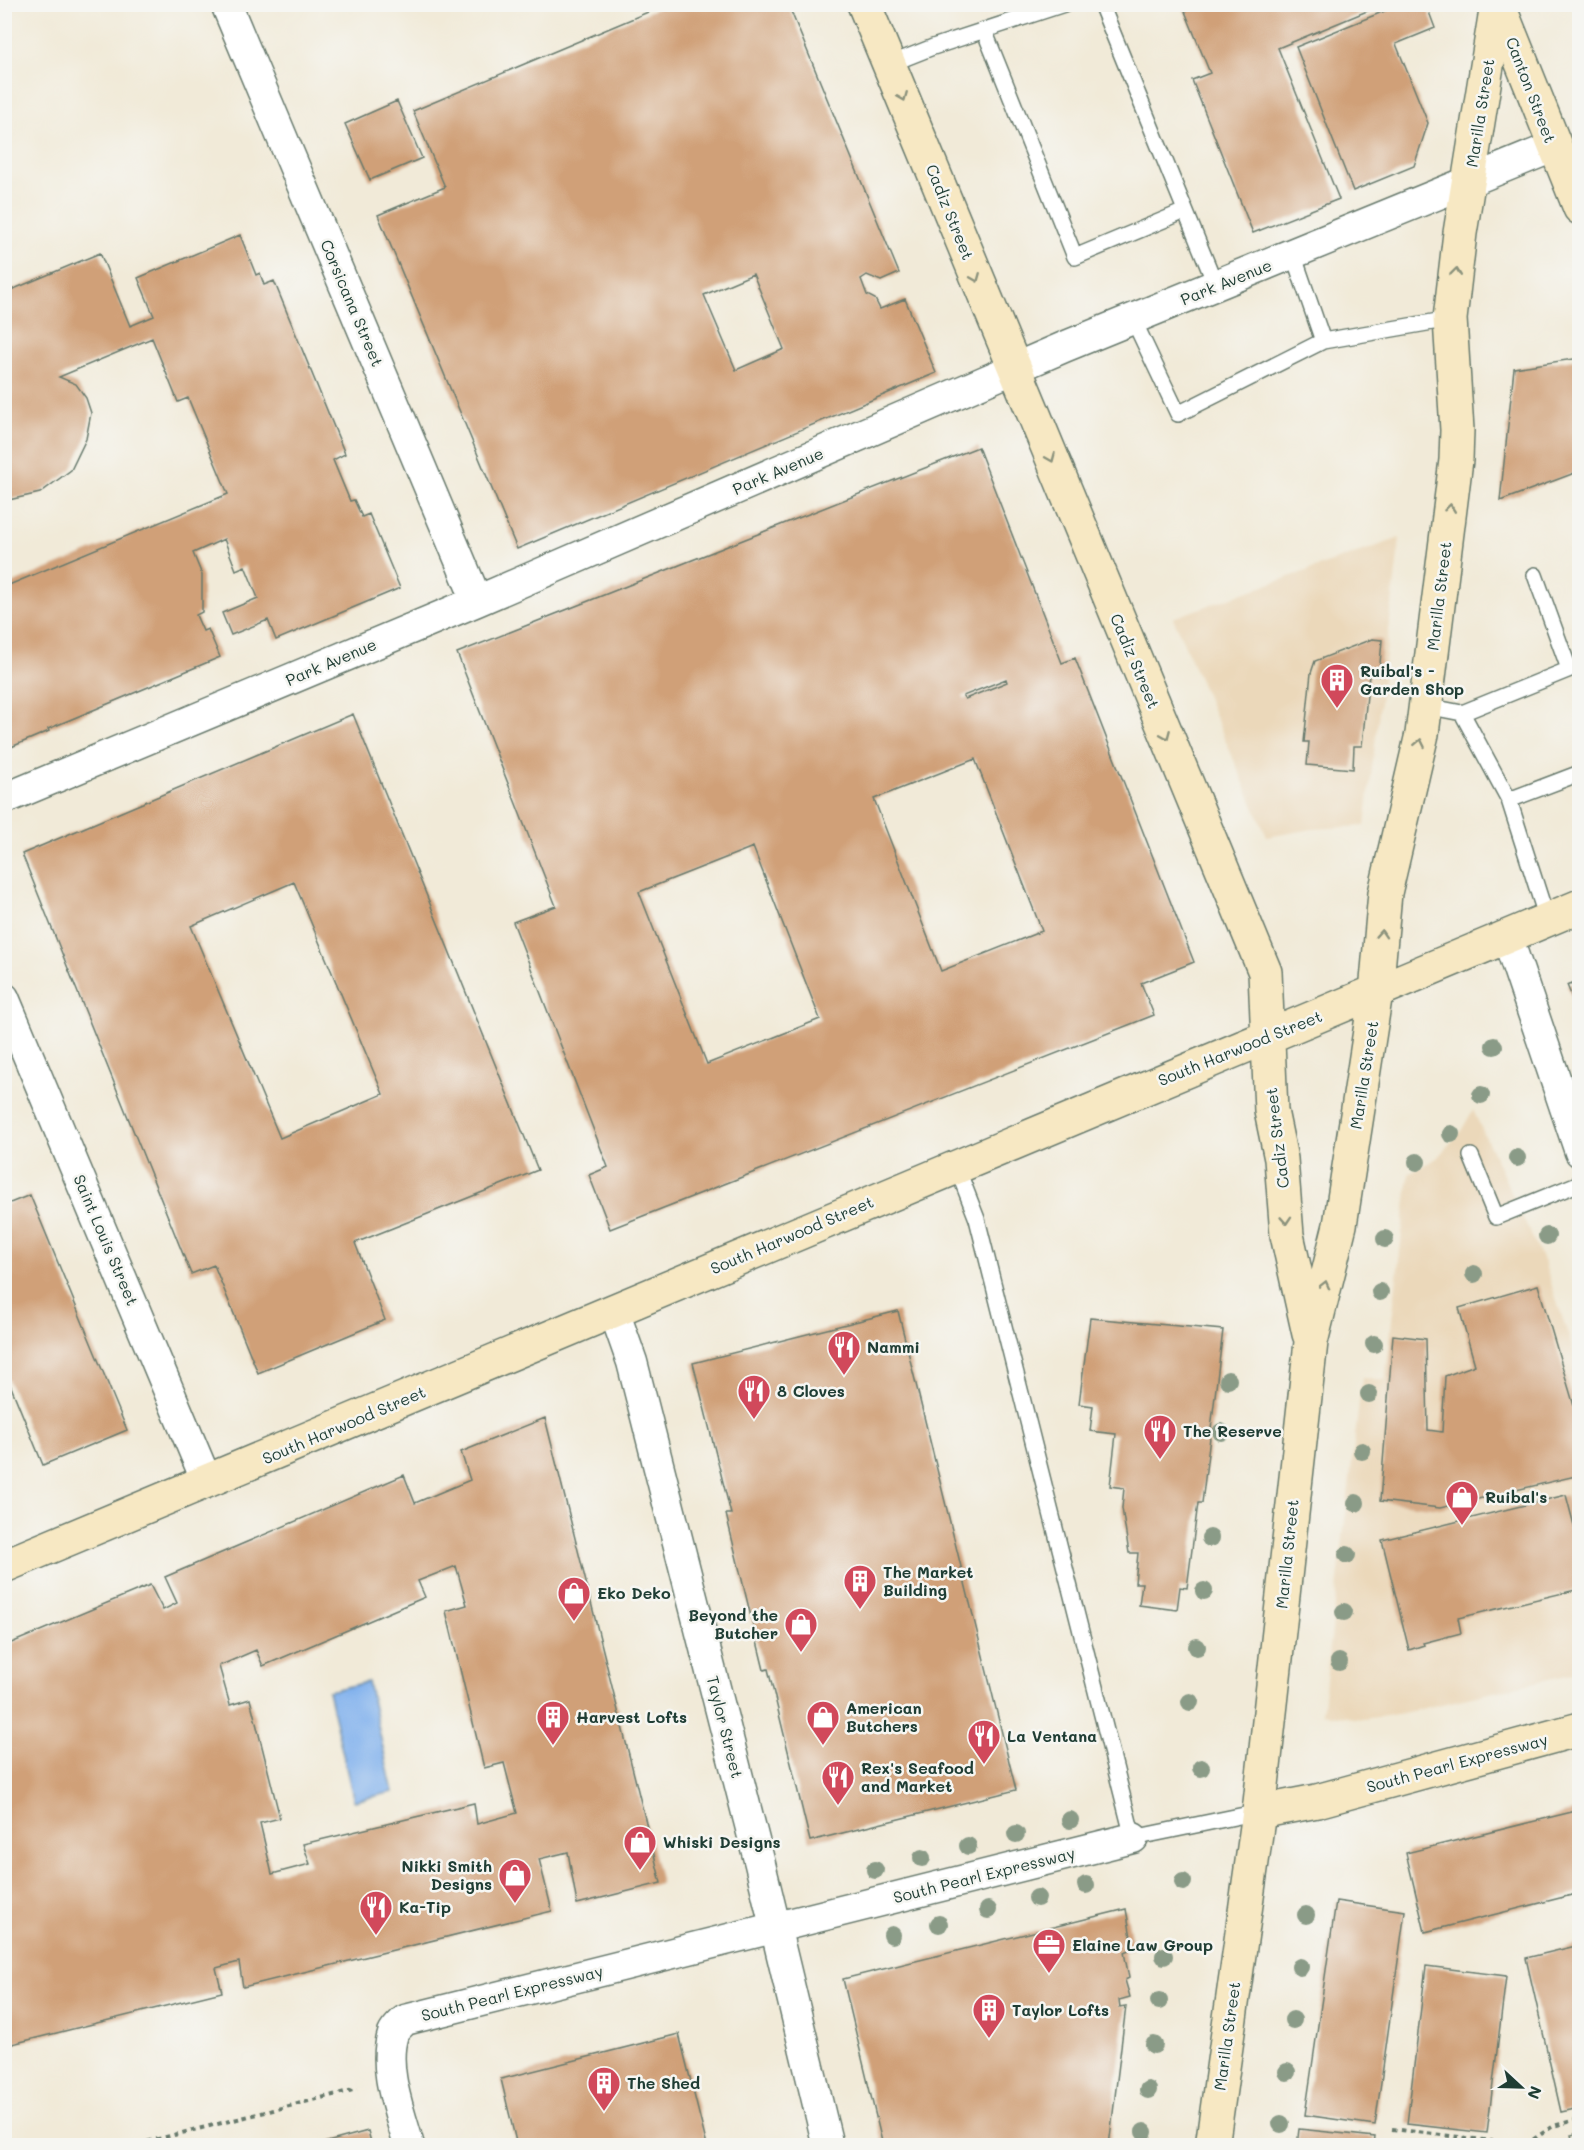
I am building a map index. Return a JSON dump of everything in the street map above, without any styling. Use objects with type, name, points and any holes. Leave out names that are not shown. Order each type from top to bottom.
[{"type":"main road","name":"Cadiz Street","points":[[864,4],[1264,972],[1271,1111],[1281,1159],[1287,1235],[1311,1342]]},
{"type":"main road","name":"Canton Street","points":[[1498,4],[1553,147],[1580,208]]},
{"type":"main road","name":"Marilla Street","points":[[1212,2145],[1259,1812],[1311,1342],[1340,1225],[1376,992],[1385,893],[1417,762],[1426,706],[1456,460],[1457,430],[1450,319],[1498,4]]},
{"type":"main road","name":"South Harwood Street","points":[[4,1566],[1580,906]]},
{"type":"main road","name":"South Pearl Expressway","points":[[1259,1812],[1335,1796],[1580,1729]]},
{"type":"street","name":"Corsicana Street","points":[[226,4],[477,601]]},
{"type":"street","name":"Park Avenue","points":[[4,799],[477,601],[1014,369],[1553,147]]},
{"type":"street","points":[[1508,936],[1580,1152]]},
{"type":"street","name":"Saint Louis Street","points":[[4,998],[207,1482]]},
{"type":"street","name":"Taylor Street","points":[[614,1311],[634,1374],[776,1928],[828,2145]]},
{"type":"street","name":"South Pearl Expressway","points":[[409,2145],[393,2083],[390,2054],[394,2032],[405,2020],[1133,1838]]},
{"type":"lane","points":[[890,64],[1064,4]]},
{"type":"lane","points":[[1101,4],[1216,286]]},
{"type":"lane","points":[[984,30],[1075,257],[1185,211]]},
{"type":"lane","points":[[1293,254],[1323,341]]},
{"type":"lane","points":[[1133,319],[1178,414],[1323,341],[1450,319]]},
{"type":"lane","points":[[1426,706],[1462,713],[1574,667],[1535,575]]},
{"type":"lane","points":[[1462,713],[1509,800],[1547,920]]},
{"type":"lane","points":[[1509,800],[1580,773]]},
{"type":"lane","points":[[1471,1156],[1496,1217],[1580,1183]]},
{"type":"lane","points":[[956,1166],[977,1219],[1133,1838]]},
{"type":"lane","name":"South Pearl Expressway","points":[[1133,1838],[1259,1812]]},
{"type":"path","points":[[130,2145],[358,2089]]},
{"type":"path","points":[[1392,2129],[1526,2145],[1553,2126],[1580,2119]]},
{"type":"shaded area","points":[[1400,538],[1365,826],[1312,829],[1267,837],[1173,618]]},
{"type":"shaded area","name":"Ruibal's","points":[[1473,1110],[1545,1265],[1579,1368],[1579,1672],[1403,1713],[1363,1719],[1322,1714],[1362,1378],[1385,1380],[1409,1174],[1437,1158],[1461,1131]]},
{"type":"water","points":[[368,1682],[393,1792],[354,1801],[328,1691]]},
{"type":"building","points":[[667,4],[788,4],[899,273],[881,281],[867,275],[861,279],[867,295],[875,299],[880,309],[905,299],[936,373],[517,549],[378,215],[445,187],[413,111]],"holes":[[[753,274],[784,349],[736,370],[704,295]]]},
{"type":"building","points":[[1182,4],[1384,4],[1278,48],[1339,199],[1253,233],[1192,80],[1210,73]]},
{"type":"building","points":[[1402,4],[1426,4],[1435,28],[1396,44],[1428,123],[1414,166],[1353,191],[1296,47]]},
{"type":"building","points":[[397,101],[422,158],[370,180],[345,124]]},
{"type":"building","points":[[240,235],[256,275],[260,273],[264,285],[274,281],[345,454],[333,460],[350,501],[354,500],[362,517],[369,514],[400,588],[276,640],[268,620],[231,635],[222,613],[258,598],[245,566],[236,570],[224,539],[193,553],[202,575],[202,612],[196,615],[203,631],[208,629],[220,657],[48,729],[49,731],[4,750],[4,587],[228,494],[188,398],[178,402],[152,338],[59,377],[76,384],[86,398],[91,413],[86,439],[71,470],[40,493],[4,501],[4,293],[100,253],[130,326],[154,316],[138,278]]},
{"type":"building","points":[[1580,358],[1580,471],[1500,501],[1514,368]]},
{"type":"building","points":[[978,447],[1062,663],[1075,658],[1194,962],[1141,983],[1154,1015],[610,1229],[589,1175],[608,1167],[513,922],[556,906],[457,653]],"holes":[[[1006,679],[1007,682],[965,699],[963,696]],[[975,759],[1042,931],[941,971],[874,799]],[[753,847],[820,1019],[707,1064],[639,892]]]},
{"type":"building","name":"Ruibal's - Garden Shop","points":[[1372,639],[1382,640],[1379,676],[1369,675],[1362,746],[1354,746],[1353,769],[1307,765],[1309,742],[1304,742],[1311,673],[1315,661]]},
{"type":"building","points":[[353,714],[538,1170],[355,1243],[385,1320],[258,1373],[214,1265],[191,1274],[22,854]],"holes":[[[294,882],[383,1094],[280,1138],[191,926]]]},
{"type":"building","points":[[1580,980],[1580,1014],[1579,1014],[1567,985]]},
{"type":"building","points":[[30,1195],[127,1430],[43,1465],[5,1372],[5,1205]]},
{"type":"building","points":[[1538,1285],[1580,1426],[1580,1475],[1440,1508],[1380,1501],[1393,1335],[1426,1339],[1428,1430],[1442,1432],[1445,1376],[1475,1365],[1459,1308]]},
{"type":"building","name":"The Market Building","points":[[898,1311],[1016,1790],[810,1841],[768,1669],[764,1670],[726,1514],[731,1514],[693,1363]]},
{"type":"building","name":"The Reserve","points":[[1090,1318],[1223,1330],[1202,1503],[1198,1503],[1187,1588],[1180,1587],[1177,1610],[1139,1605],[1142,1583],[1135,1583],[1138,1553],[1129,1553],[1122,1508],[1124,1488],[1110,1486],[1116,1434],[1090,1431],[1093,1406],[1079,1404]]},
{"type":"building","name":"Harvest Lofts","points":[[545,1418],[661,1883],[577,1904],[568,1852],[539,1859],[552,1911],[243,1987],[239,1962],[216,1968],[222,1992],[4,2046],[4,1646],[150,1585],[163,1610],[177,1603],[165,1577],[404,1475],[415,1503],[470,1480],[461,1452]],"holes":[[[456,1566],[467,1605],[446,1611],[484,1768],[504,1763],[517,1813],[477,1824],[474,1803],[303,1844],[310,1864],[272,1874],[260,1823],[280,1818],[250,1699],[230,1705],[219,1666],[256,1650],[263,1666],[425,1597],[418,1581]]]},
{"type":"building","name":"Ruibal's","points":[[1566,1495],[1580,1548],[1580,1589],[1458,1618],[1461,1633],[1423,1643],[1424,1645],[1409,1650],[1382,1540]]},
{"type":"building","points":[[1580,1810],[1580,1893],[1425,1932],[1406,1853]]},
{"type":"building","points":[[1336,1901],[1405,1911],[1375,2125],[1305,2115]]},
{"type":"building","name":"Taylor Lofts","points":[[1126,1909],[1133,1948],[1124,1952],[1129,1978],[1125,1980],[1130,1997],[1119,2000],[1120,2007],[1126,2006],[1109,2146],[883,2146],[843,1979]]},
{"type":"building","points":[[1580,1945],[1580,2108],[1561,2112],[1526,1958]]},
{"type":"building","points":[[1426,1966],[1506,1976],[1487,2133],[1407,2124]]},
{"type":"building","name":"The Shed","points":[[679,2034],[707,2146],[517,2146],[501,2079]]},
{"type":"building","points":[[1299,2129],[1375,2137],[1374,2146],[1297,2146]]},
{"type":"building","points":[[368,2131],[372,2146],[316,2146],[316,2145]]},
{"type":"building","points":[[1580,2133],[1580,2146],[1574,2146],[1571,2135]]},
{"type":"place","name":"Ruibal's - Garden Shop","points":[[1337,709]]},
{"type":"place","name":"Nammi","points":[[844,1376]]},
{"type":"place","name":"8 Cloves","points":[[754,1420]]},
{"type":"place","name":"The Reserve","points":[[1160,1460]]},
{"type":"place","name":"Ruibal's","points":[[1462,1526]]},
{"type":"place","name":"The Market Building","points":[[860,1610]]},
{"type":"place","name":"Eko Deko","points":[[574,1622]]},
{"type":"place","name":"Beyond the Butcher","points":[[801,1653]]},
{"type":"place","name":"Harvest Lofts","points":[[553,1746]]},
{"type":"place","name":"American Butchers","points":[[823,1746]]},
{"type":"place","name":"La Ventana","points":[[984,1765]]},
{"type":"place","name":"Rex's Seafood and Market","points":[[838,1806]]},
{"type":"place","name":"Whiski Designs","points":[[640,1871]]},
{"type":"place","name":"Nikki Smith Designs","points":[[515,1904]]},
{"type":"place","name":"Ka-Tip","points":[[376,1936]]},
{"type":"place","name":"Elaine Law Group","points":[[1049,1974]]},
{"type":"place","name":"Taylor Lofts","points":[[989,2039]]},
{"type":"place","name":"The Shed","points":[[604,2112]]}]
